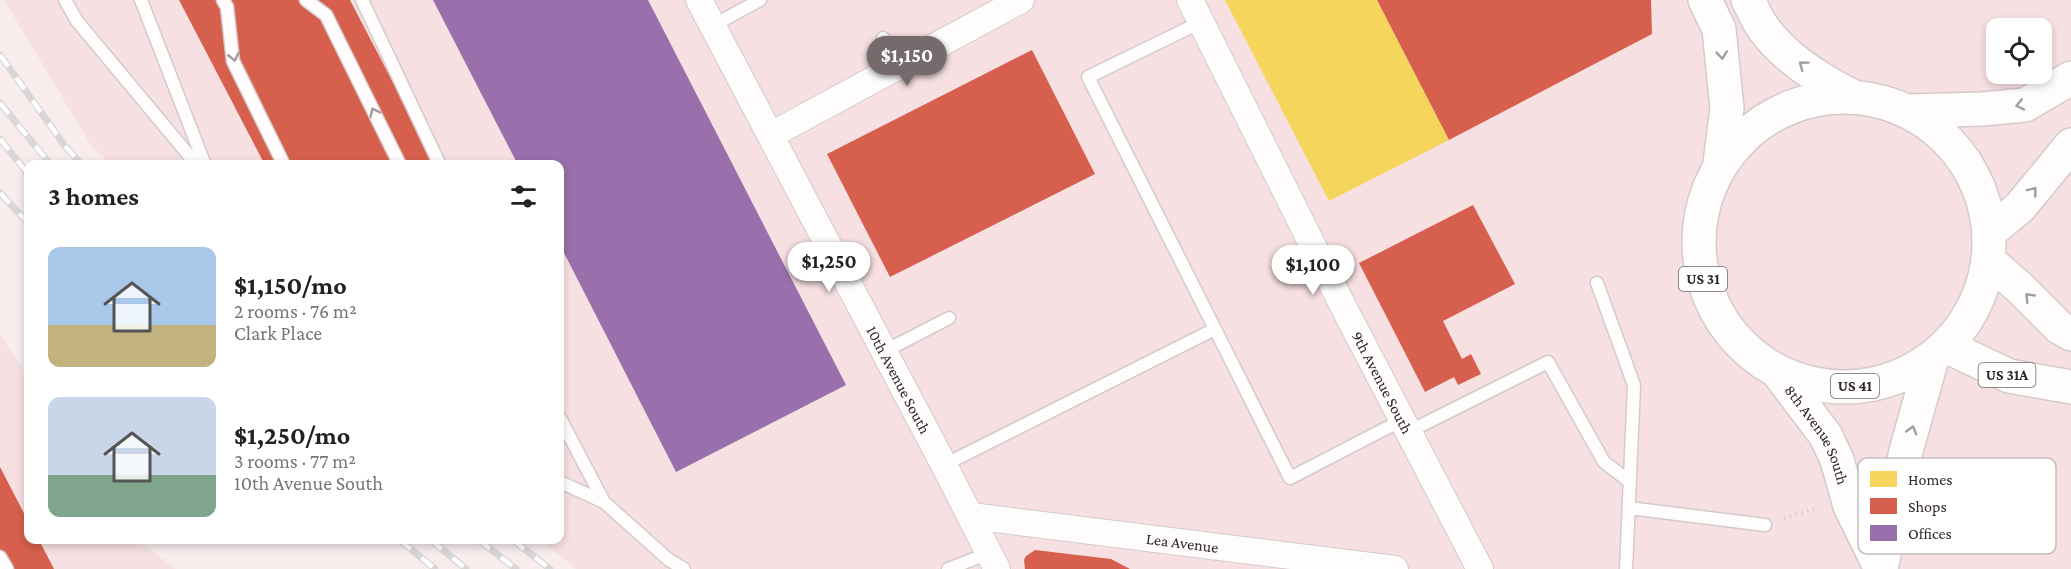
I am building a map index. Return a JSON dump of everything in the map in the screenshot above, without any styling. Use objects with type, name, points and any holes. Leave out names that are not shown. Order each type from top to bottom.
[{"type":"main road","name":"US 31","points":[[1705,0],[1719,29],[1727,108],[1720,164],[1705,194],[1698,228],[1699,263],[1708,296],[1725,326],[1748,351],[1777,371]]},
{"type":"main road","name":"US 31","points":[[1748,0],[1763,28],[1775,42],[1828,84],[1852,96],[1880,100],[1907,111],[1942,134],[1969,166],[1985,206],[1990,245],[1984,281],[1971,312],[1940,354]]},
{"type":"main road","points":[[1907,111],[2003,108],[2025,105],[2071,78]]},
{"type":"main road","points":[[1720,164],[1745,134],[1777,112],[1813,99],[1852,96]]},
{"type":"main road","points":[[2071,145],[1990,245],[2019,287],[2059,327],[2071,334]]},
{"type":"main road","name":"US 41","points":[[1777,371],[1813,384],[1852,386],[1890,379],[1940,354]]},
{"type":"main road","name":"8th Avenue South","points":[[1905,458],[1940,354]]},
{"type":"main road","name":"US 31A","points":[[1940,354],[2009,376],[2071,387]]},
{"type":"main road","name":"8th Avenue South","points":[[1777,371],[1826,436],[1837,460],[1850,506],[1858,522]]},
{"type":"main road","name":"8th Avenue South","points":[[1874,554],[1881,569]]},
{"type":"main road","name":"8th Avenue South","points":[[1881,569],[1884,554]]},
{"type":"street","name":"10th Avenue South","points":[[699,0],[885,351],[993,561]]},
{"type":"street","points":[[771,135],[1021,0]]},
{"type":"street","name":"9th Avenue South","points":[[1196,11],[1345,310],[1480,569]]},
{"type":"street","name":"Lea Avenue","points":[[971,516],[1307,563],[1384,568]]},
{"type":"lane","points":[[66,0],[77,21],[193,160]]},
{"type":"lane","points":[[141,0],[204,160]]},
{"type":"lane","points":[[224,0],[227,7],[233,61],[282,160]]},
{"type":"lane","points":[[306,0],[326,15],[398,160]]},
{"type":"lane","points":[[362,0],[438,160]]},
{"type":"lane","points":[[712,26],[760,0]]},
{"type":"lane","points":[[1196,11],[1088,77],[1290,478],[1548,362],[1604,462],[1630,482]]},
{"type":"lane","points":[[883,38],[897,67]]},
{"type":"lane","points":[[1597,283],[1634,385],[1626,569]]},
{"type":"lane","points":[[885,351],[949,318]]},
{"type":"lane","points":[[944,465],[1215,329]]},
{"type":"lane","points":[[564,426],[604,502]]},
{"type":"lane","points":[[564,484],[604,502],[669,560],[684,569]]},
{"type":"lane","points":[[1629,508],[1765,525]]},
{"type":"lane","points":[[0,557],[7,569]]},
{"type":"lane","points":[[948,569],[993,561]]},
{"type":"path","points":[[1765,525],[1818,507]]},
{"type":"shaded area","points":[[4,0],[2071,0],[2071,569],[576,569],[547,544],[564,544],[564,160],[106,160],[92,147]]},
{"type":"shaded area","points":[[0,333],[24,372],[24,544],[141,544],[176,569],[0,569]]},
{"type":"building: Homes","points":[[1225,0],[1377,0],[1449,140],[1329,201]]},
{"type":"building: Shops","points":[[179,0],[350,0],[433,160],[262,160]]},
{"type":"building: Shops","points":[[1377,0],[1651,0],[1652,34],[1449,140]]},
{"type":"building: Shops","points":[[1032,50],[1095,174],[890,277],[827,154]]},
{"type":"building: Shops","points":[[1473,205],[1515,284],[1443,321],[1462,359],[1471,354],[1481,374],[1458,385],[1454,377],[1425,392],[1359,263]]},
{"type":"building: Shops","points":[[0,467],[24,513],[24,544],[41,544],[54,569],[0,569]]},
{"type":"building: Shops","points":[[1035,550],[1111,559],[1130,569],[1025,569],[1026,556]]},
{"type":"building: Offices","points":[[433,0],[648,0],[846,385],[676,472],[564,253],[564,160],[515,160]]},
{"type":"railway","points":[[0,55],[78,160]]},
{"type":"railway","points":[[0,103],[47,160]]},
{"type":"railway","points":[[0,139],[24,169]]},
{"type":"railway","points":[[0,193],[24,219]]},
{"type":"railway","points":[[405,544],[435,569]]},
{"type":"railway","points":[[436,544],[466,569]]},
{"type":"railway","points":[[484,544],[516,569]]},
{"type":"railway","points":[[518,544],[550,569]]}]
